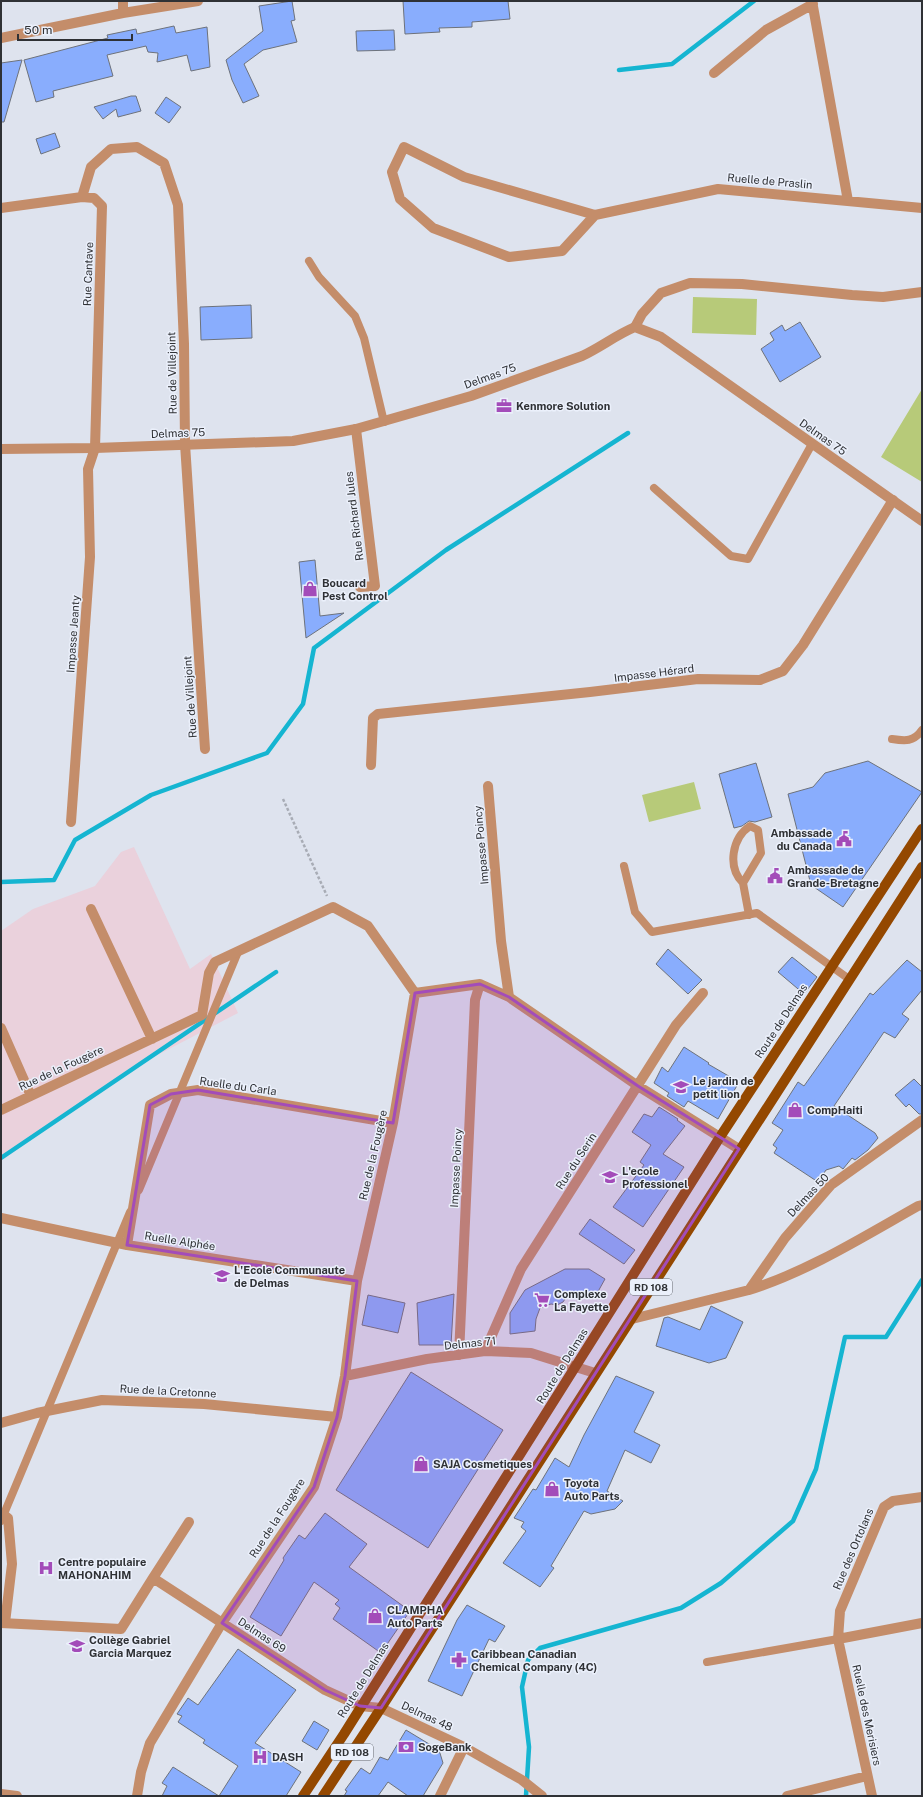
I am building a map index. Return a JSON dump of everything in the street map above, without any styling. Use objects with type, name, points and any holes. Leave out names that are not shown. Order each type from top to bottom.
[{"type":"main road","name":"Route de Delmas","points":[[303,1796],[720,1137],[922,829]]},
{"type":"main road","name":"RD 108","points":[[323,1796],[595,1373],[632,1319],[739,1149],[922,867]]},
{"type":"street","points":[[123,1],[123,13]]},
{"type":"street","points":[[1,38],[123,13],[198,1]]},
{"type":"street","points":[[714,73],[766,30],[813,3],[848,201]]},
{"type":"street","name":"Rue de Villejoint","points":[[82,197],[91,167],[111,149],[137,146],[164,162],[178,205],[184,344],[185,444],[205,749]]},
{"type":"street","points":[[404,147],[464,177],[595,215],[562,251],[509,257],[433,228],[400,199],[392,172],[404,147]]},
{"type":"street","name":"Ruelle de Praslin","points":[[595,215],[718,188],[922,208]]},
{"type":"street","name":"Rue Cantave","points":[[1,208],[82,197],[94,198],[102,206],[95,448]]},
{"type":"street","points":[[635,327],[642,314],[661,292],[690,283],[742,284],[883,297],[922,292]]},
{"type":"street","name":"Delmas 75","points":[[1,449],[95,448],[293,441],[356,429],[471,396],[582,356],[600,348],[617,334],[635,327],[661,337],[922,521]]},
{"type":"street","name":"Rue Richard Jules","points":[[356,429],[374,586],[360,588]]},
{"type":"street","name":"Impasse Jeanty","points":[[72,822],[90,557],[88,469],[95,448]]},
{"type":"street","name":"Impasse Hérard","points":[[371,765],[373,718],[378,714],[698,679],[760,680],[783,671],[803,645],[893,500]]},
{"type":"street","name":"Impasse Poincy","points":[[488,786],[501,941],[509,997]]},
{"type":"street","points":[[333,907],[368,926],[415,993],[480,984],[509,997],[638,1086],[739,1149]]},
{"type":"street","name":"Rue de la Fougère","points":[[1,1110],[202,1015],[209,973],[215,962],[333,907]]},
{"type":"street","points":[[91,909],[152,1039]]},
{"type":"street","name":"Impasse Poincy","points":[[459,1354],[475,1000],[480,984]]},
{"type":"street","name":"Rue de la Fougère","points":[[137,1796],[141,1772],[150,1743],[222,1623],[314,1487],[337,1417],[345,1376],[357,1281],[394,1123],[415,993]]},
{"type":"street","name":"Rue du Serin","points":[[485,1351],[521,1269],[676,1025],[703,993]]},
{"type":"street","points":[[1,1028],[31,1096]]},
{"type":"street","name":"Ruelle du Carla","points":[[127,1245],[150,1105],[171,1094],[198,1090],[394,1123]]},
{"type":"street","name":"Delmas 50","points":[[749,1290],[785,1238],[830,1185],[922,1120]]},
{"type":"street","points":[[632,1319],[749,1290],[777,1281],[842,1250],[922,1205]]},
{"type":"street","name":"Ruelle Alphée","points":[[1,1218],[127,1245],[357,1281]]},
{"type":"street","name":"Delmas 71","points":[[345,1376],[459,1354],[485,1351],[531,1353],[595,1373]]},
{"type":"street","name":"Rue de la Cretonne","points":[[1,1423],[37,1413],[102,1400],[204,1404],[337,1417]]},
{"type":"street","name":"Rue des Ortolans","points":[[838,1639],[840,1611],[884,1507],[893,1501],[922,1497]]},
{"type":"street","points":[[1,1513],[8,1518],[12,1564],[3,1623],[121,1629],[189,1522]]},
{"type":"street","name":"Delmas 69","points":[[153,1578],[325,1690],[360,1706]]},
{"type":"street","points":[[838,1639],[922,1623]]},
{"type":"street","name":"Ruelle des Merisiers","points":[[838,1639],[872,1796]]},
{"type":"street","name":"Delmas 48","points":[[360,1706],[381,1708],[483,1756],[522,1780],[542,1796]]},
{"type":"street","points":[[440,1796],[464,1747]]},
{"type":"street","points":[[787,1796],[867,1776]]},
{"type":"street","points":[[1,1794],[17,1796]]},
{"type":"lane","points":[[309,261],[319,277],[355,316],[364,338],[384,422]]},
{"type":"lane","points":[[654,488],[731,556],[748,559],[812,444]]},
{"type":"lane","points":[[892,739],[908,741],[918,736],[922,730]]},
{"type":"lane","points":[[743,884],[761,853],[758,830],[750,826],[741,832],[734,849],[733,863],[737,877],[743,884],[749,915]]},
{"type":"lane","points":[[624,866],[635,912],[652,932],[757,914],[832,965],[849,979]]},
{"type":"lane","points":[[1,1522],[238,952]]},
{"type":"lane","points":[[707,1662],[838,1639]]},
{"type":"path","points":[[283,799],[333,907]]},
{"type":"highlighted area","points":[[480,984],[509,997],[638,1086],[739,1149],[381,1708],[360,1706],[325,1690],[222,1623],[314,1487],[337,1417],[345,1376],[357,1281],[127,1245],[150,1105],[171,1094],[198,1090],[393,1123],[415,993]]},
{"type":"shaded area","points":[[134,847],[190,969],[211,954],[238,1013],[125,1072],[1,1161],[1,931],[33,909],[95,886],[121,852]]},
{"type":"green space","points":[[693,297],[757,299],[756,335],[692,333]]},
{"type":"green space","points":[[922,389],[922,482],[881,457]]},
{"type":"green space","points":[[694,782],[701,809],[649,822],[642,795]]},
{"type":"building","points":[[292,1],[295,20],[291,21],[297,42],[263,50],[244,64],[259,96],[243,103],[232,80],[226,60],[263,31],[259,6]]},
{"type":"building","points":[[403,1],[508,1],[510,19],[472,22],[472,27],[439,28],[440,32],[405,34]]},
{"type":"building","points":[[174,26],[176,33],[207,27],[210,67],[191,71],[187,55],[157,62],[158,53],[148,52],[146,46],[107,55],[113,76],[53,91],[54,97],[36,102],[24,60],[108,38],[107,35],[136,29],[137,34]]},
{"type":"building","points":[[394,30],[395,50],[357,51],[356,31]]},
{"type":"building","points":[[22,60],[4,122],[1,122],[1,63]]},
{"type":"building","points":[[131,96],[136,96],[141,111],[118,117],[116,109],[103,119],[94,107]]},
{"type":"building","points":[[166,97],[181,107],[169,123],[155,113]]},
{"type":"building","points":[[55,133],[60,147],[41,154],[36,139]]},
{"type":"building","points":[[251,305],[252,338],[201,340],[200,307]]},
{"type":"building","points":[[800,322],[821,357],[780,382],[761,349],[774,340],[770,333],[782,325],[785,331]]},
{"type":"building","name":"Boucard Pest Control","points":[[315,560],[320,616],[344,613],[306,638],[299,562]]},
{"type":"building","name":"Ambassade du Canada","points":[[868,761],[922,792],[843,907],[811,885],[788,794],[813,787],[825,773]]},
{"type":"building","points":[[756,763],[772,817],[755,822],[749,821],[742,826],[734,828],[719,774]]},
{"type":"building","points":[[668,949],[702,980],[688,994],[656,964]]},
{"type":"building","points":[[792,957],[817,977],[804,994],[778,972]]},
{"type":"building","points":[[907,960],[922,972],[922,990],[902,1014],[909,1019],[895,1038],[884,1032],[834,1106],[875,1133],[878,1138],[868,1150],[855,1160],[852,1158],[843,1169],[839,1166],[826,1170],[818,1182],[774,1153],[777,1148],[773,1145],[783,1130],[772,1123],[798,1082],[804,1086],[870,993],[873,995]]},
{"type":"building","points":[[684,1047],[709,1063],[708,1064],[739,1082],[718,1119],[688,1101],[684,1107],[667,1096],[669,1093],[654,1083],[662,1067],[668,1072]]},
{"type":"building","points":[[914,1079],[922,1087],[922,1114],[919,1114],[909,1104],[906,1107],[895,1095]]},
{"type":"building","points":[[659,1107],[678,1119],[677,1120],[685,1126],[663,1154],[684,1167],[643,1227],[613,1207],[644,1165],[640,1162],[651,1145],[632,1132],[644,1114],[652,1117]]},
{"type":"building","points":[[590,1219],[635,1250],[624,1264],[579,1234]]},
{"type":"building","name":"Complexe La Fayette","points":[[565,1269],[589,1269],[605,1279],[595,1297],[575,1293],[567,1296],[563,1302],[557,1305],[551,1304],[540,1308],[536,1319],[535,1331],[510,1334],[510,1313],[525,1290]]},
{"type":"building","points":[[454,1294],[451,1345],[419,1345],[417,1303]]},
{"type":"building","points":[[368,1295],[405,1303],[398,1333],[362,1325]]},
{"type":"building","points":[[711,1306],[743,1322],[726,1358],[709,1363],[656,1346],[664,1318],[668,1317],[700,1330]]},
{"type":"building","points":[[411,1372],[503,1430],[428,1548],[336,1490]]},
{"type":"building","points":[[616,1376],[654,1392],[634,1432],[660,1445],[651,1463],[625,1450],[607,1491],[623,1501],[615,1509],[591,1514],[584,1511],[551,1566],[554,1568],[540,1587],[503,1563],[526,1531],[521,1527],[524,1522],[514,1518],[533,1489],[536,1490],[555,1458],[569,1467],[584,1435]]},
{"type":"building","points":[[325,1513],[367,1544],[349,1567],[410,1611],[381,1653],[333,1619],[340,1608],[335,1604],[339,1600],[314,1582],[281,1636],[250,1617],[284,1560],[283,1558],[299,1535],[305,1539]]},
{"type":"building","points":[[467,1605],[505,1626],[495,1642],[489,1639],[462,1696],[428,1681],[457,1620]]},
{"type":"building","points":[[238,1649],[296,1690],[255,1743],[301,1772],[286,1796],[219,1796],[238,1766],[203,1743],[205,1740],[178,1722],[182,1716],[177,1714],[188,1698],[198,1705]]},
{"type":"building","points":[[314,1721],[329,1730],[317,1750],[302,1741]]},
{"type":"building","points":[[406,1730],[439,1750],[443,1763],[423,1796],[408,1796],[388,1782],[378,1796],[344,1796],[347,1791],[345,1790],[361,1768],[370,1774],[380,1757],[388,1760]]},
{"type":"building","points":[[173,1767],[219,1796],[162,1796],[167,1786],[162,1783]]},
{"type":"waterway","points":[[619,70],[672,64],[754,1]]},
{"type":"waterway","points":[[1,882],[54,880],[75,840],[151,795],[267,753],[303,704],[314,648],[446,550],[628,433]]},
{"type":"waterway","points":[[1,1158],[276,972]]},
{"type":"waterway","points":[[526,1796],[529,1747],[522,1687],[528,1660],[540,1648],[681,1608],[721,1583],[793,1521],[816,1469],[845,1337],[886,1337],[922,1280]]},
{"type":"place","name":"Kenmore Solution","points":[[504,406]]},
{"type":"place","name":"Boucard Pest Control","points":[[310,589]]},
{"type":"place","name":"Ambassade du Canada","points":[[844,839]]},
{"type":"place","name":"Ambassade de Grande-Bretagne","points":[[775,876]]},
{"type":"place","name":"Le jardin de petit lion","points":[[681,1087]]},
{"type":"place","name":"CompHaiti","points":[[795,1110]]},
{"type":"place","name":"L'ecole Professionel","points":[[610,1177]]},
{"type":"place","name":"L'Ecole Communaute de Delmas","points":[[222,1276]]},
{"type":"place","name":"Complexe La Fayette","points":[[542,1300]]},
{"type":"place","name":"SAJA Cosmetiques","points":[[421,1464]]},
{"type":"place","name":"Toyota Auto Parts","points":[[552,1489]]},
{"type":"place","name":"Centre populaire MAHONAHIM","points":[[46,1568]]},
{"type":"place","name":"CLAMPHA Auto Parts","points":[[375,1616]]},
{"type":"place","name":"Collège Gabriel Garcia Marquez","points":[[77,1646]]},
{"type":"place","name":"Caribbean Canadian Chemical Company (4C)","points":[[459,1660]]},
{"type":"place","name":"SogeBank","points":[[406,1747]]},
{"type":"place","name":"DASH","points":[[260,1757]]}]
